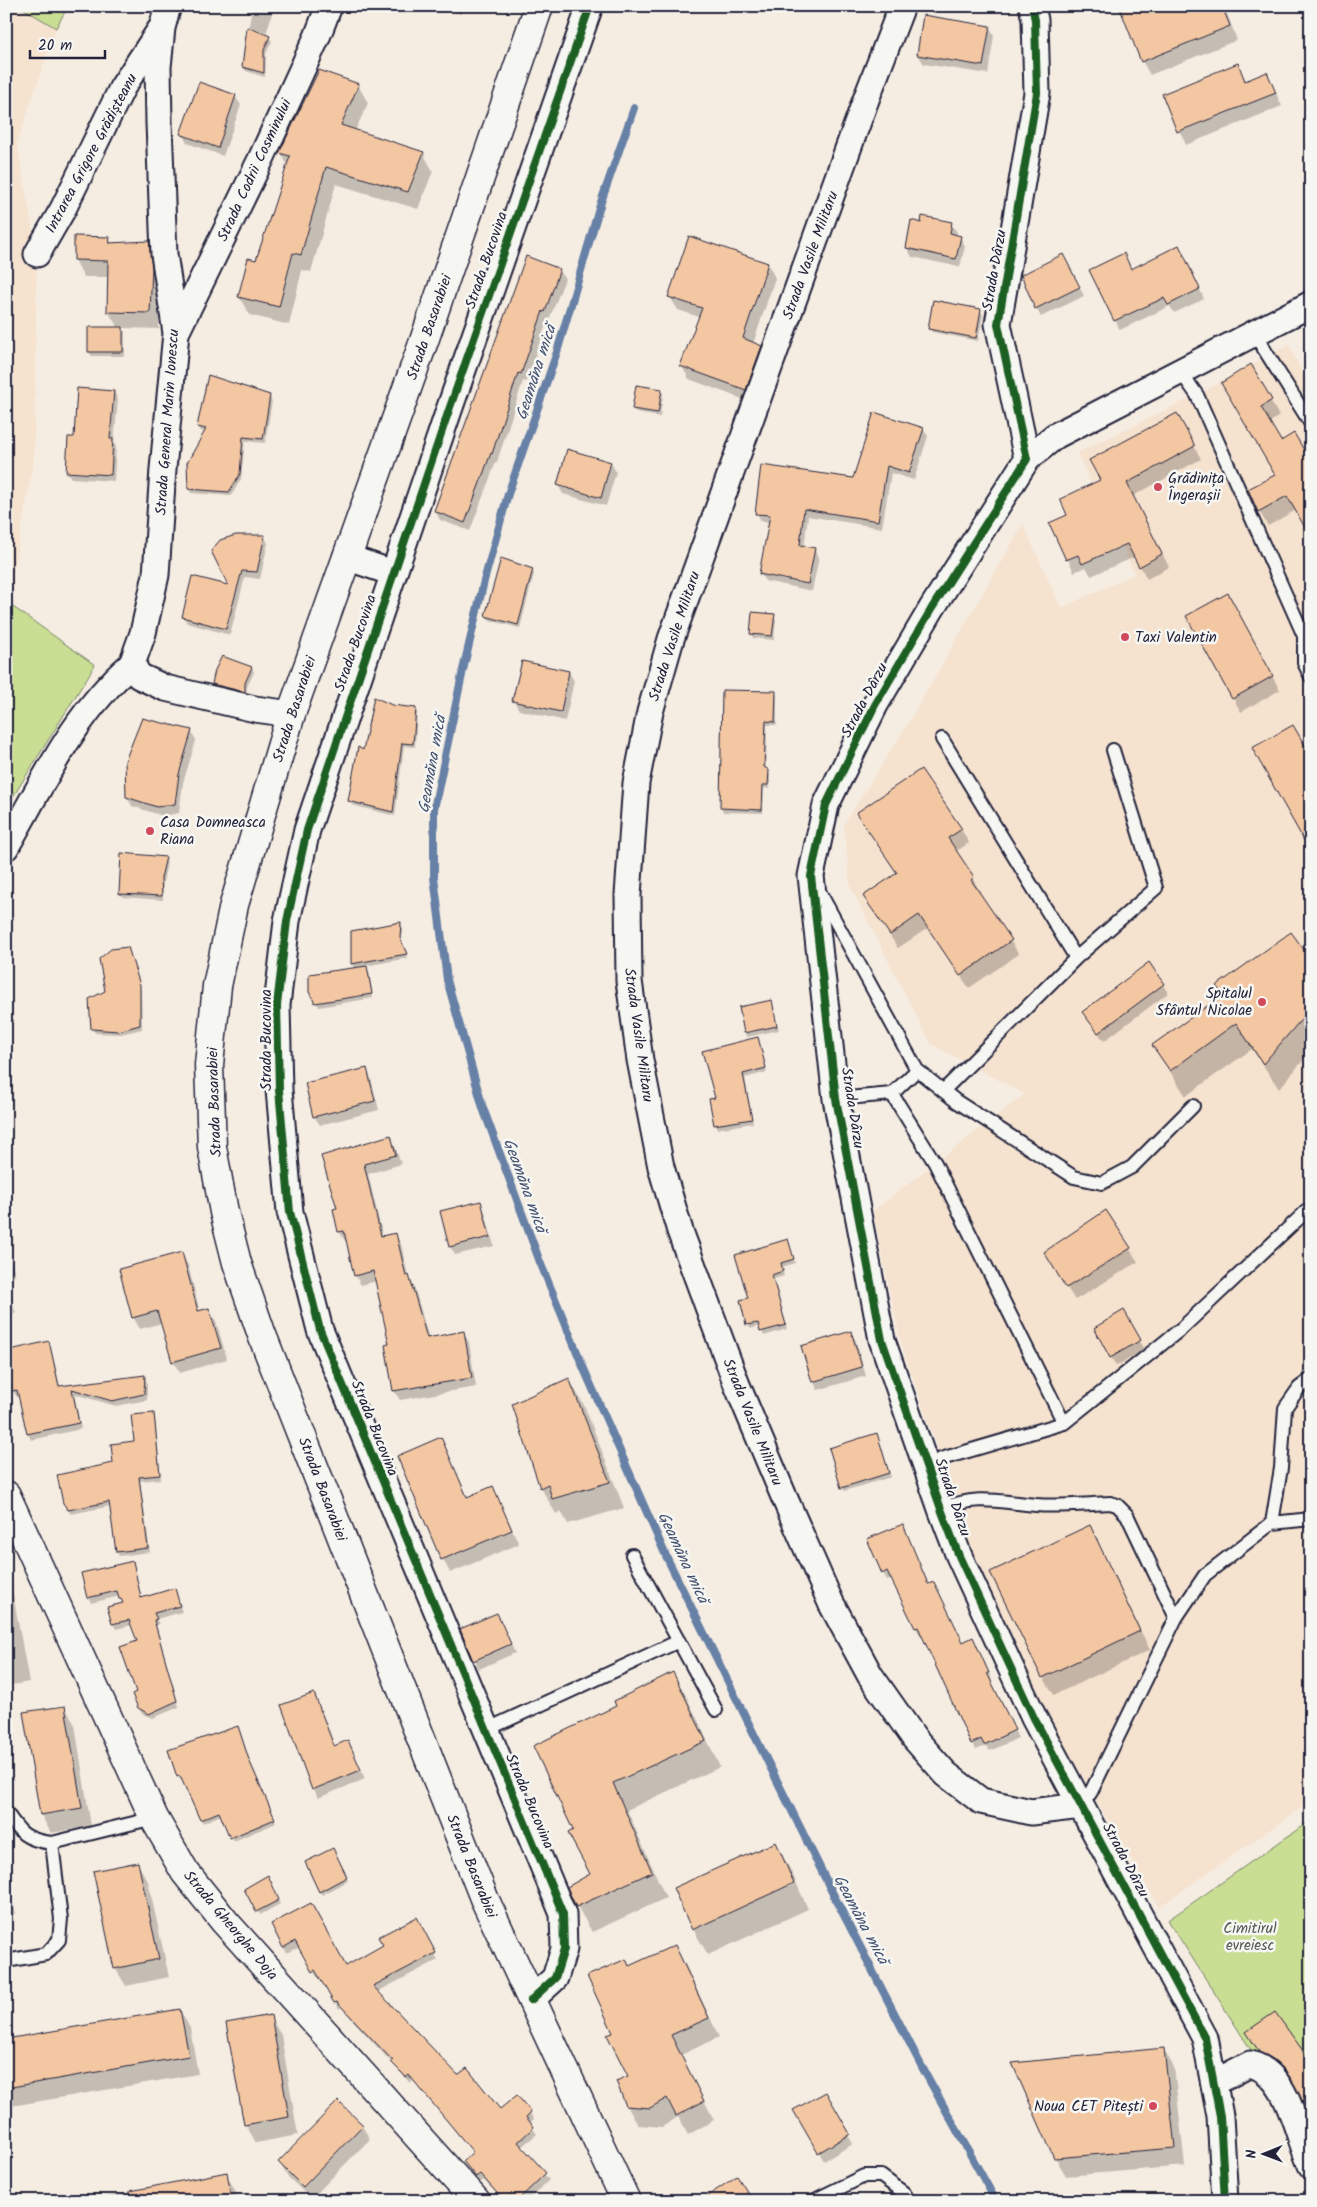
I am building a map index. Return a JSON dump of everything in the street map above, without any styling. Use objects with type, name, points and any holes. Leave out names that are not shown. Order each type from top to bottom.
[{"type":"main road","name":"Strada Basarabiei","points":[[539,6],[426,338],[291,714],[234,905],[217,986],[210,1074],[212,1147],[224,1212],[237,1263],[262,1335],[484,1898],[625,2200]]},
{"type":"main road","name":"Strada Gheorghe Doja","points":[[6,1495],[154,1818],[185,1872],[225,1922],[476,2201]]},
{"type":"street","name":"Strada Codrii Cosminului","points":[[176,332],[265,150],[317,37],[329,6]]},
{"type":"street","name":"Strada Bucovina","points":[[531,2000],[556,1978],[564,1949],[563,1914],[320,1330],[290,1212],[279,1090],[277,1005],[288,921],[307,830],[393,573],[590,6]]},
{"type":"street","name":"Strada Vasile Militaru","points":[[902,6],[865,102],[674,629],[650,712],[636,783],[628,895],[629,981],[640,1060],[661,1167],[680,1231],[737,1385],[785,1499],[840,1619],[870,1675],[910,1731],[952,1779],[981,1801],[1030,1812],[1081,1806]]},
{"type":"street","name":"Strada Dârzu","points":[[1027,459],[998,324],[1036,93],[1035,20],[1032,6]]},
{"type":"street","name":"Strada General Marin Ionescu","points":[[132,664],[143,632],[156,575],[163,469],[176,332],[164,254],[158,86],[165,17]]},
{"type":"street","name":"Intrarea Grigore Grădișteanu","points":[[37,254],[63,209],[122,88],[165,17]]},
{"type":"street","name":"Strada Dârzu","points":[[1225,2201],[1220,2116],[1205,2038],[1034,1718],[959,1556],[882,1340],[836,1100],[811,876],[826,805],[875,704],[932,608],[1027,459],[1055,436],[1311,304]]},
{"type":"street","points":[[346,557],[393,573]]},
{"type":"street","points":[[6,848],[79,721],[110,683],[132,664],[139,676],[165,688],[255,710],[291,714]]},
{"type":"street","points":[[1214,2083],[1250,2064],[1259,2066],[1269,2073],[1290,2105],[1311,2165]]},
{"type":"lane","points":[[1254,333],[1311,424]]},
{"type":"lane","points":[[1180,371],[1196,395],[1304,636],[1304,663],[1311,677]]},
{"type":"lane","points":[[942,739],[1076,958]]},
{"type":"lane","points":[[943,1091],[1076,958],[1156,888],[1112,750]]},
{"type":"lane","points":[[811,876],[917,1070],[956,1102],[1074,1177],[1102,1182],[1132,1167],[1193,1106]]},
{"type":"lane","points":[[836,1100],[892,1094],[917,1070]]},
{"type":"lane","points":[[892,1094],[935,1163],[1064,1423]]},
{"type":"lane","points":[[927,1466],[941,1459],[1064,1423],[1182,1328],[1311,1207]]},
{"type":"lane","points":[[1272,1523],[1282,1468],[1285,1408],[1299,1388],[1311,1379]]},
{"type":"lane","points":[[941,1509],[953,1504],[983,1499],[1038,1506],[1110,1503],[1117,1505],[1127,1515],[1176,1618]]},
{"type":"lane","points":[[1081,1806],[1091,1792],[1176,1618],[1205,1575],[1272,1523],[1311,1519]]},
{"type":"lane","points":[[632,1555],[716,1710]]},
{"type":"lane","points":[[486,1730],[679,1641]]},
{"type":"lane","points":[[6,1812],[20,1833],[35,1841],[52,1843],[154,1818]]},
{"type":"lane","points":[[6,1962],[46,1954],[60,1940],[61,1919],[52,1843]]},
{"type":"lane","points":[[813,2201],[864,2176],[881,2176],[904,2193],[909,2201]]},
{"type":"shaded area","points":[[6,6],[68,6],[56,28],[17,143],[37,254],[34,459],[8,603],[6,602]]},
{"type":"shaded area","points":[[1289,345],[1311,391],[1311,1801],[1159,1907],[1056,1732],[982,1579],[953,1504],[941,1459],[901,1343],[873,1211],[1025,1094],[931,1044],[850,886],[844,824],[907,725],[1023,524],[1061,608],[1135,574],[1077,453],[1197,395]]},
{"type":"green space","points":[[19,6],[68,6],[56,28]]},
{"type":"green space","points":[[6,602],[95,665],[6,808]]},
{"type":"green space","name":"Cimitirul evreiesc","points":[[1311,1820],[1311,2144],[1168,1920]]},
{"type":"building","points":[[1119,6],[1222,6],[1230,26],[1141,62]]},
{"type":"building","points":[[923,15],[990,26],[983,66],[917,55]]},
{"type":"building","points":[[247,27],[270,36],[264,50],[264,73],[242,67]]},
{"type":"building","points":[[1238,63],[1245,81],[1267,72],[1276,93],[1177,132],[1162,94]]},
{"type":"building","points":[[319,70],[359,84],[341,125],[424,152],[408,192],[326,167],[301,255],[293,253],[279,307],[238,297],[248,258],[256,260],[290,156],[279,153]]},
{"type":"building","points":[[199,82],[236,95],[218,148],[180,134]]},
{"type":"building","points":[[922,216],[952,222],[950,233],[961,236],[956,259],[906,248],[911,220],[921,223]]},
{"type":"building","points":[[74,236],[110,237],[109,243],[149,241],[152,268],[150,313],[107,312],[108,261],[74,260]]},
{"type":"building","points":[[689,236],[768,263],[743,338],[762,346],[746,390],[680,366],[702,308],[668,297]]},
{"type":"building","points":[[1179,245],[1200,289],[1168,305],[1164,298],[1114,321],[1089,270],[1124,253],[1131,269]]},
{"type":"building","points":[[1063,254],[1080,287],[1035,309],[1021,275]]},
{"type":"building","points":[[526,256],[560,269],[521,374],[518,373],[492,454],[465,523],[434,511]]},
{"type":"building","points":[[933,300],[981,309],[976,338],[928,329]]},
{"type":"building","points":[[88,327],[123,327],[123,352],[88,352]]},
{"type":"building","points":[[1251,364],[1272,400],[1261,407],[1281,441],[1294,433],[1311,462],[1311,538],[1287,496],[1258,512],[1248,489],[1275,475],[1221,383]]},
{"type":"building","points":[[208,375],[270,395],[263,439],[243,437],[240,474],[229,492],[188,489],[187,463],[206,429],[197,427]]},
{"type":"building","points":[[636,385],[662,389],[658,413],[632,409]]},
{"type":"building","points":[[77,388],[114,391],[110,439],[113,439],[111,475],[66,472],[68,437],[74,437]]},
{"type":"building","points":[[874,412],[924,428],[909,473],[887,466],[878,521],[804,509],[800,545],[815,548],[808,584],[759,574],[770,515],[755,514],[761,465],[853,478]]},
{"type":"building","points":[[1177,413],[1195,446],[1127,483],[1162,554],[1139,567],[1127,544],[1082,564],[1078,555],[1066,560],[1049,523],[1067,515],[1060,499],[1100,480],[1089,460]]},
{"type":"building","points":[[567,449],[611,462],[601,498],[557,485]]},
{"type":"building","points":[[236,535],[265,535],[257,572],[242,571],[226,629],[182,617],[192,576],[228,585],[211,551],[220,540]]},
{"type":"building","points":[[501,558],[533,569],[518,625],[485,616]]},
{"type":"building","points":[[1228,593],[1273,676],[1232,699],[1186,616]]},
{"type":"building","points":[[752,612],[775,614],[772,636],[750,634]]},
{"type":"building","points":[[222,656],[252,667],[245,683],[245,692],[212,684],[215,670]]},
{"type":"building","points":[[522,661],[569,671],[561,712],[512,701]]},
{"type":"building","points":[[722,690],[776,691],[775,722],[766,721],[764,767],[769,770],[768,785],[763,785],[762,810],[720,808]]},
{"type":"building","points":[[374,697],[392,705],[416,708],[413,744],[402,743],[393,812],[348,801],[358,747],[363,750]]},
{"type":"building","points":[[142,718],[192,730],[179,774],[175,804],[157,807],[126,797],[125,761]]},
{"type":"building","points":[[1293,725],[1311,756],[1311,853],[1252,748]]},
{"type":"building","points":[[921,769],[962,829],[948,838],[974,877],[971,880],[1012,940],[960,976],[919,915],[890,935],[863,896],[897,873],[856,813]]},
{"type":"building","points":[[121,853],[166,857],[161,878],[162,896],[119,894]]},
{"type":"building","points":[[401,922],[400,938],[407,954],[351,964],[351,931]]},
{"type":"building","name":"Spitalul Sfântul Nicolae","points":[[1291,932],[1311,959],[1311,1008],[1263,1064],[1236,1023],[1170,1071],[1152,1045],[1223,995],[1216,986]]},
{"type":"building","points":[[128,947],[140,985],[140,1025],[118,1031],[91,1029],[89,999],[105,991],[99,959],[111,949]]},
{"type":"building","points":[[1149,962],[1164,984],[1098,1033],[1082,1012]]},
{"type":"building","points":[[367,966],[372,994],[315,1003],[309,992],[309,974]]},
{"type":"building","points":[[772,1000],[777,1026],[744,1033],[739,1007]]},
{"type":"building","points":[[758,1037],[766,1068],[743,1074],[752,1119],[714,1125],[709,1099],[715,1098],[702,1051]]},
{"type":"building","points":[[367,1068],[375,1101],[313,1117],[305,1083]]},
{"type":"building","points":[[391,1135],[396,1155],[364,1164],[381,1236],[396,1233],[406,1276],[409,1275],[427,1338],[464,1331],[472,1378],[393,1391],[385,1345],[389,1344],[373,1271],[354,1276],[344,1231],[338,1232],[333,1209],[337,1208],[321,1156]]},
{"type":"building","points":[[481,1201],[490,1237],[449,1247],[440,1211]]},
{"type":"building","points":[[1106,1210],[1131,1248],[1066,1288],[1044,1252]]},
{"type":"building","points":[[788,1239],[794,1259],[781,1263],[783,1271],[772,1275],[786,1325],[760,1332],[758,1323],[746,1325],[740,1300],[748,1298],[735,1255]]},
{"type":"building","points":[[182,1252],[198,1311],[209,1308],[221,1348],[172,1362],[157,1311],[132,1318],[119,1269]]},
{"type":"building","points":[[1124,1310],[1141,1340],[1110,1358],[1094,1328]]},
{"type":"building","points":[[851,1331],[862,1367],[812,1382],[801,1346]]},
{"type":"building","points":[[49,1341],[59,1386],[145,1375],[144,1394],[112,1401],[72,1389],[79,1423],[27,1434],[17,1390],[12,1391],[6,1365],[6,1351]]},
{"type":"building","points":[[569,1378],[610,1482],[552,1499],[548,1484],[540,1488],[512,1404]]},
{"type":"building","points":[[154,1413],[160,1475],[139,1477],[148,1548],[116,1552],[109,1502],[68,1510],[63,1503],[57,1475],[113,1463],[111,1444],[134,1441],[131,1415]]},
{"type":"building","points":[[877,1433],[889,1473],[841,1488],[829,1448]]},
{"type":"building","points":[[441,1437],[467,1497],[493,1486],[512,1530],[441,1560],[397,1456]]},
{"type":"building","points":[[903,1524],[928,1584],[934,1582],[963,1642],[973,1637],[989,1673],[987,1673],[1015,1730],[984,1745],[981,1739],[971,1744],[918,1627],[915,1628],[887,1571],[882,1574],[867,1539]]},
{"type":"building","points":[[1090,1525],[1140,1631],[1042,1678],[990,1572]]},
{"type":"building","points":[[133,1561],[141,1598],[175,1588],[180,1606],[154,1613],[157,1619],[154,1620],[177,1701],[149,1714],[138,1708],[132,1694],[136,1692],[120,1647],[137,1641],[129,1620],[112,1624],[107,1607],[123,1603],[119,1599],[117,1591],[87,1598],[81,1573]]},
{"type":"building","points":[[497,1613],[511,1644],[473,1661],[460,1629]]},
{"type":"building","points":[[673,1672],[706,1741],[613,1783],[652,1872],[576,1907],[567,1887],[590,1874],[568,1833],[573,1830],[533,1746],[616,1706],[614,1701]]},
{"type":"building","points":[[314,1693],[334,1746],[348,1740],[361,1770],[312,1790],[281,1705]]},
{"type":"building","points":[[65,1706],[82,1808],[40,1815],[23,1712]]},
{"type":"building","points":[[238,1726],[249,1760],[275,1819],[230,1838],[219,1812],[200,1820],[180,1776],[177,1777],[168,1750]]},
{"type":"building","points":[[776,1842],[794,1883],[692,1930],[673,1888]]},
{"type":"building","points":[[333,1848],[347,1877],[319,1892],[305,1862]]},
{"type":"building","points":[[138,1862],[159,1959],[114,1969],[93,1871]]},
{"type":"building","points":[[268,1875],[279,1900],[256,1912],[244,1889]]},
{"type":"building","points":[[311,1903],[346,1966],[383,1945],[378,1937],[417,1917],[436,1953],[373,1986],[458,2075],[467,2068],[500,2109],[517,2095],[531,2112],[526,2117],[534,2127],[518,2142],[546,2173],[517,2201],[504,2201],[480,2174],[476,2177],[463,2161],[473,2152],[409,2075],[406,2077],[337,2002],[334,2003],[315,1970],[312,1972],[295,1941],[283,1948],[271,1924]]},
{"type":"building","points":[[675,1945],[709,2018],[671,2035],[704,2101],[676,2116],[667,2098],[650,2108],[626,2106],[616,2081],[628,2076],[607,2035],[613,2033],[587,1976],[626,1959],[629,1966]]},
{"type":"building","points":[[180,2009],[189,2056],[6,2088],[6,2039]]},
{"type":"building","points":[[1275,2012],[1311,2062],[1311,2097],[1303,2102],[1286,2071],[1273,2059],[1260,2053],[1246,2032]]},
{"type":"building","points":[[271,2015],[289,2117],[244,2125],[226,2023]]},
{"type":"building","points":[[1164,2048],[1175,2148],[1054,2158],[1012,2063]]},
{"type":"building","points":[[826,2092],[850,2134],[818,2153],[793,2110]]},
{"type":"building","points":[[338,2101],[363,2125],[303,2187],[278,2162]]},
{"type":"building","points":[[227,2172],[232,2201],[131,2201],[130,2191]]},
{"type":"building","points":[[737,2176],[753,2201],[700,2201]]},
{"type":"waterway","name":"Geamăna mică","points":[[634,108],[601,202],[557,352],[508,494],[484,581],[463,670],[434,809],[434,877],[447,980],[483,1108],[540,1262],[584,1369],[666,1556],[832,1892],[922,2067],[996,2201]]},
{"type":"cycle path","points":[[531,2000],[555,1978],[564,1949],[563,1914],[320,1330],[290,1212],[279,1090],[277,1005],[287,921],[307,830],[449,410],[590,6]]},
{"type":"cycle path","points":[[1032,6],[1035,20],[1037,93],[998,324],[1027,459],[932,608],[875,705],[826,805],[811,876],[836,1099],[882,1340],[959,1556],[1034,1718],[1205,2038],[1220,2116],[1225,2201]]},
{"type":"place","name":"Grădinița Îngerașii","points":[[1158,487]]},
{"type":"place","name":"Taxi Valentin","points":[[1125,637]]},
{"type":"place","name":"Casa Domneasca Riana","points":[[150,831]]},
{"type":"place","name":"Spitalul Sfântul Nicolae","points":[[1262,1002]]},
{"type":"place","name":"Noua CET Pitești","points":[[1153,2106]]}]
